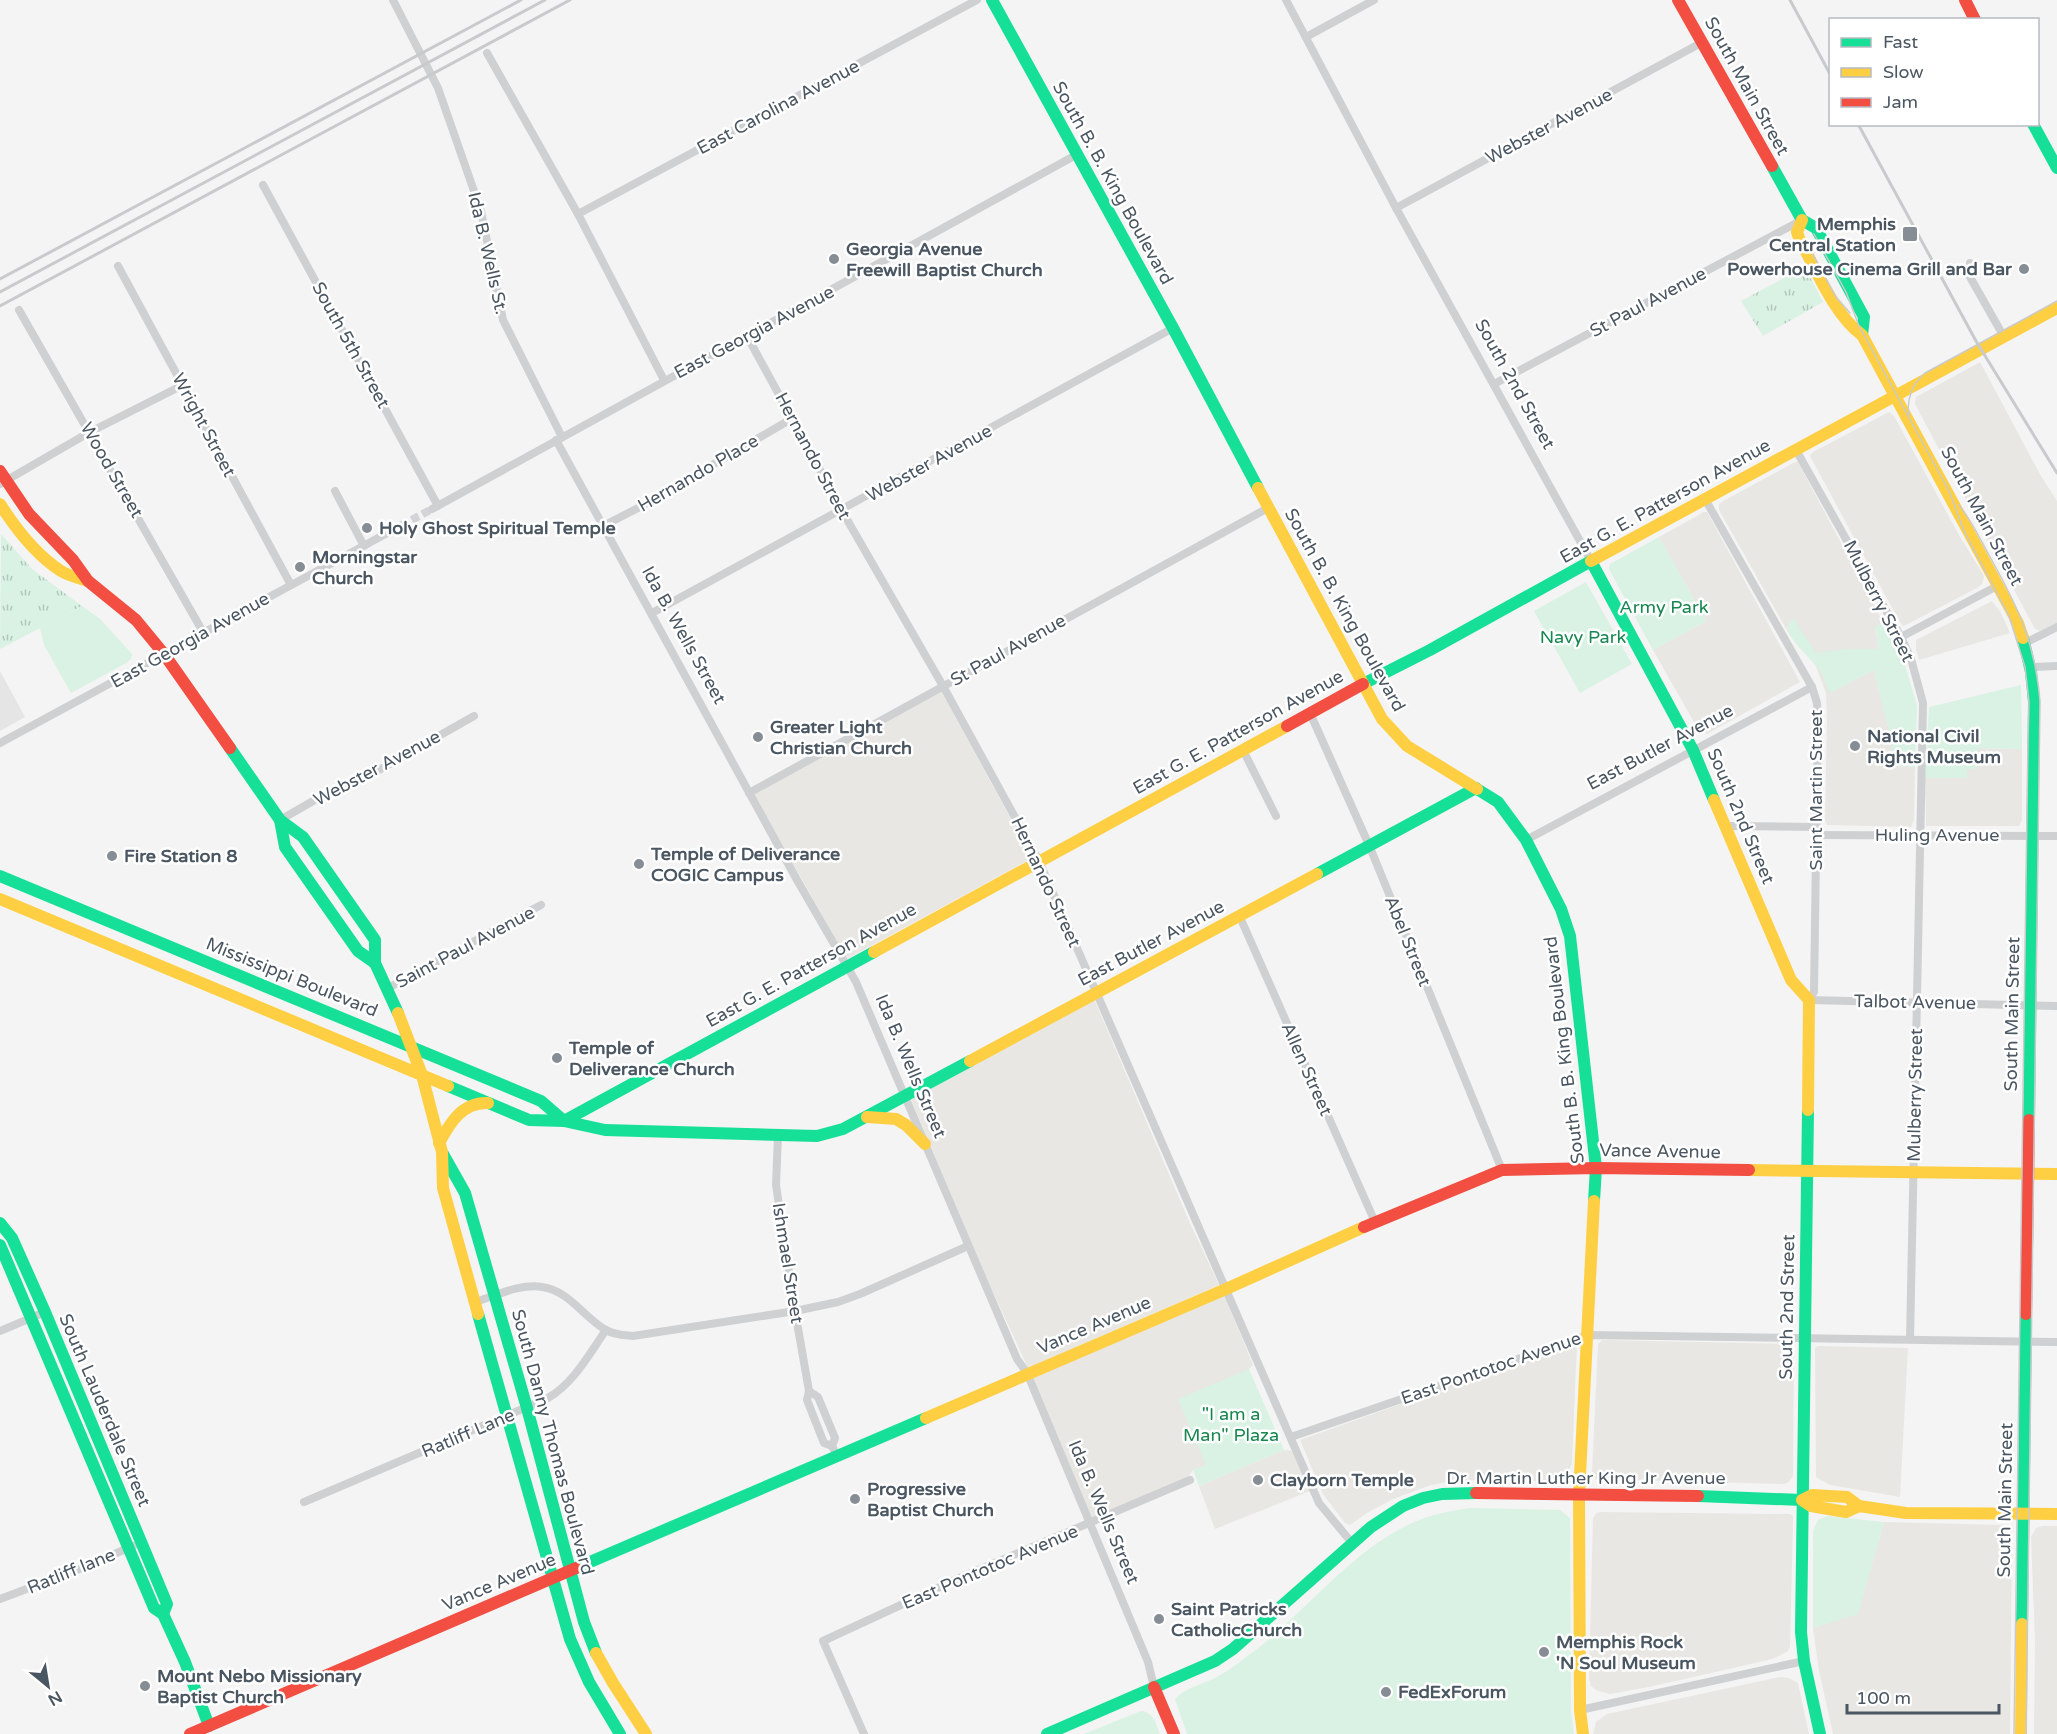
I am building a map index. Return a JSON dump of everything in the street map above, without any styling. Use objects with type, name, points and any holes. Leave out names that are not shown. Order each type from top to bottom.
[{"type":"main road","name":"South B. B. King Boulevard","points":[[992,0],[1173,328],[1382,719],[1407,746],[1498,802],[1526,840],[1561,909],[1570,936],[1574,960],[1596,1168],[1579,1494],[1580,1710],[1583,1734]]},
{"type":"main road","name":"South Main Street","points":[[1678,0],[1802,220],[1816,228],[1864,317],[1862,335]]},
{"type":"main road","points":[[1965,0],[1974,18]]},
{"type":"main road","points":[[2033,126],[2057,168]]},
{"type":"main road","name":"South Main Street","points":[[1802,220],[1797,232],[1799,238],[1839,311],[1849,326],[1862,335],[1999,585],[2018,623],[2030,667],[2034,702],[2021,1734]]},
{"type":"main road","name":"East G. E. Patterson Avenue","points":[[564,1121],[2057,308]]},
{"type":"main road","name":"South Danny Thomas Boulevard","points":[[2,478],[29,514],[73,560],[88,581],[136,620],[164,654],[280,820],[303,837],[373,938],[375,963],[388,988],[422,1075],[440,1148],[443,1188],[552,1579],[579,1661],[620,1734]]},
{"type":"main road","name":"South Danny Thomas Boulevard","points":[[0,504],[24,537],[63,573],[88,581]]},
{"type":"main road","name":"South 2nd Street","points":[[1591,561],[1694,750],[1791,980],[1809,1000],[1801,1632],[1804,1661],[1820,1734]]},
{"type":"main road","name":"East Butler Avenue","points":[[843,1129],[1476,788]]},
{"type":"main road","name":"South Danny Thomas Boulevard","points":[[280,820],[285,847],[358,951],[375,963]]},
{"type":"main road","name":"Mississippi Boulevard","points":[[0,876],[541,1101],[564,1121]]},
{"type":"main road","name":"Mississippi Boulevard","points":[[0,899],[529,1120],[564,1121],[605,1130],[777,1135],[817,1136],[843,1129]]},
{"type":"main road","points":[[86,935],[95,915]]},
{"type":"main road","points":[[263,1010],[271,988]]},
{"type":"main road","points":[[440,1148],[451,1122],[473,1104],[488,1103]]},
{"type":"main road","points":[[866,1117],[896,1119],[906,1125],[925,1144]]},
{"type":"main road","name":"South Danny Thomas Boulevard","points":[[440,1148],[465,1193],[527,1408],[584,1622],[596,1652],[613,1683],[646,1734]]},
{"type":"main road","name":"Vance Avenue","points":[[190,1734],[210,1730],[570,1572],[835,1451],[1027,1373],[1226,1289],[1375,1222],[1502,1170],[1596,1168],[2057,1174]]},
{"type":"main road","name":"South Lauderdale Street","points":[[0,1223],[12,1238],[45,1312],[167,1604],[163,1614]]},
{"type":"main road","name":"South Lauderdale Street","points":[[0,1245],[154,1608],[163,1614],[185,1662],[210,1730]]},
{"type":"main road","name":"Dr. Martin Luther King Jr Avenue","points":[[1047,1734],[1215,1661],[1233,1648],[1371,1527],[1403,1506],[1423,1498],[1442,1494],[1579,1494],[1802,1500],[1812,1495],[1847,1497],[1859,1506],[1906,1513],[2057,1514]]},
{"type":"main road","name":"Ida B. Wells Street","points":[[1154,1687],[1174,1734]]},
{"type":"street","name":"Ida B. Wells St.","points":[[393,0],[438,88],[481,211],[502,320],[559,439]]},
{"type":"street","name":"East Carolina Avenue","points":[[578,214],[977,0]]},
{"type":"street","name":"South 2nd Street","points":[[1286,0],[1396,208],[1591,561]]},
{"type":"street","points":[[1306,37],[1374,0]]},
{"type":"street","name":"Webster Avenue","points":[[1396,208],[1701,43]]},
{"type":"street","points":[[487,53],[578,214],[664,380]]},
{"type":"street","name":"East Georgia Avenue","points":[[435,507],[1076,155]]},
{"type":"street","name":"South 5th Street","points":[[263,185],[435,507]]},
{"type":"street","name":"St Paul Avenue","points":[[1494,384],[1802,220]]},
{"type":"street","points":[[1970,263],[1971,277],[2004,337]]},
{"type":"street","name":"Wright Street","points":[[118,266],[291,585]]},
{"type":"street","name":"Wood Street","points":[[19,310],[203,632]]},
{"type":"street","name":"Webster Avenue","points":[[652,613],[1173,328]]},
{"type":"street","name":"Hernando Street","points":[[747,336],[842,510],[1040,861],[1192,1216],[1319,1503],[1352,1543]]},
{"type":"street","points":[[2,478],[183,385]]},
{"type":"street","name":"Hernando Place","points":[[603,526],[793,418]]},
{"type":"street","name":"Ida B. Wells Street","points":[[559,439],[603,526],[748,793],[856,982],[1017,1359],[1027,1373],[1148,1662],[1154,1687]]},
{"type":"street","name":"Mulberry Street","points":[[1796,450],[1901,637],[1911,659],[1923,703],[1910,1339]]},
{"type":"street","points":[[336,491],[364,546]]},
{"type":"street","name":"Saint Martin Street","points":[[1706,499],[1812,687],[1817,704],[1814,992],[1809,1000]]},
{"type":"street","name":"St Paul Avenue","points":[[748,793],[1268,508]]},
{"type":"street","name":"East Georgia Avenue","points":[[0,743],[380,537]]},
{"type":"street","points":[[1901,637],[1999,585]]},
{"type":"street","points":[[2025,643],[2057,627]]},
{"type":"street","points":[[2030,667],[2057,666]]},
{"type":"street","name":"East Butler Avenue","points":[[1526,840],[1812,687]]},
{"type":"street","name":"Abel Street","points":[[1310,713],[1369,845],[1502,1170]]},
{"type":"street","name":"Webster Avenue","points":[[280,820],[320,797],[356,783],[474,716]]},
{"type":"street","points":[[1243,750],[1276,816]]},
{"type":"street","name":"Huling Avenue","points":[[1727,826],[1920,836],[2057,836]]},
{"type":"street","name":"Saint Paul Avenue","points":[[388,988],[541,905]]},
{"type":"street","name":"Allen Street","points":[[1239,915],[1375,1222]]},
{"type":"street","name":"Talbot Avenue","points":[[1809,1000],[2057,1006]]},
{"type":"street","name":"Ishmael Street","points":[[777,1135],[776,1185],[809,1390],[818,1397],[835,1438],[835,1451]]},
{"type":"street","points":[[475,1302],[522,1288],[540,1286],[566,1296],[606,1330],[633,1336],[795,1311],[838,1302],[968,1246]]},
{"type":"street","points":[[0,1331],[45,1312]]},
{"type":"street","name":"Ratliff Lane","points":[[304,1502],[527,1408],[561,1391],[606,1330]]},
{"type":"street","name":"East Pontotoc Avenue","points":[[1291,1437],[1588,1335],[2057,1342]]},
{"type":"street","name":"East Pontotoc Avenue","points":[[864,1734],[823,1641],[957,1579],[1190,1480]]},
{"type":"street","name":"Ratliff lane","points":[[0,1599],[77,1570],[141,1542]]},
{"type":"street","points":[[1580,1710],[1804,1661]]},
{"type":"shaded area","points":[[1980,362],[2041,476],[2057,501],[2057,623],[2040,631],[2035,629],[1915,404],[1916,397]]},
{"type":"shaded area","points":[[1889,412],[1894,416],[1984,576],[1982,584],[1977,588],[1904,626],[1810,456],[1813,452]]},
{"type":"shaded area","points":[[1798,462],[1883,622],[1875,629],[1879,649],[1815,653],[1787,626],[1789,634],[1719,510],[1719,504],[1725,500]]},
{"type":"shaded area","points":[[1707,512],[1800,682],[1707,734],[1699,731],[1653,650],[1706,621],[1659,537]]},
{"type":"shaded area","points":[[1992,601],[2001,613],[2010,633],[1919,660],[1916,640]]},
{"type":"shaded area","name":"National Civil Rights Museum","points":[[1815,664],[1827,683],[1846,684],[1874,670],[1892,735],[1892,760],[1897,766],[1915,767],[1914,820],[1911,827],[1827,825],[1825,821],[1826,693]]},
{"type":"shaded area","points":[[0,671],[25,717],[0,731]]},
{"type":"shaded area","points":[[941,691],[1032,858],[847,959],[754,795]]},
{"type":"shaded area","points":[[1977,748],[2022,749],[2022,820],[2019,826],[1926,826],[1925,778],[1967,778],[1967,769]]},
{"type":"shaded area","points":[[1094,999],[1189,1221],[1219,1285],[1028,1368],[986,1277],[910,1097]]},
{"type":"shaded area","points":[[1224,1294],[1253,1365],[1249,1369],[1206,1465],[1193,1470],[1187,1478],[1092,1520],[1030,1375]]},
{"type":"shaded area","points":[[1602,1340],[1789,1344],[1794,1348],[1793,1476],[1789,1482],[1784,1484],[1595,1479],[1592,1472],[1598,1344]]},
{"type":"shaded area","points":[[1577,1341],[1572,1463],[1562,1479],[1462,1480],[1431,1485],[1393,1499],[1350,1525],[1345,1523],[1323,1494],[1300,1440]]},
{"type":"shaded area","points":[[1818,1346],[1908,1348],[1900,1497],[1830,1485],[1816,1477],[1815,1348]]},
{"type":"shaded area","points":[[1284,1450],[1295,1451],[1310,1491],[1215,1529],[1199,1486]]},
{"type":"shaded area","points":[[1596,1513],[1790,1514],[1793,1516],[1790,1646],[1788,1651],[1764,1661],[1649,1687],[1610,1694],[1596,1690],[1591,1686],[1589,1679],[1593,1518]]},
{"type":"shaded area","points":[[1884,1522],[2005,1525],[2012,1529],[2010,1734],[1833,1734],[1819,1671],[1813,1628],[1858,1613]]},
{"type":"shaded area","points":[[2057,1526],[2057,1734],[2034,1734],[2035,1640],[2031,1537],[2036,1528]]},
{"type":"shaded area","points":[[1780,1677],[1789,1678],[1798,1683],[1809,1734],[1593,1734],[1596,1722],[1607,1714]]},
{"type":"green space","points":[[1805,267],[1823,302],[1763,336],[1741,301]]},
{"type":"green space","points":[[1,534],[32,569],[82,606],[0,649]]},
{"type":"green space","name":"Army Park","points":[[1659,537],[1706,621],[1653,650],[1609,569],[1610,564]]},
{"type":"green space","name":"Navy Park","points":[[1586,582],[1632,664],[1580,693],[1534,611]]},
{"type":"green space","points":[[82,606],[100,619],[132,654],[131,659],[126,663],[71,693],[44,645],[40,628]]},
{"type":"green space","points":[[1793,618],[1816,653],[1846,649],[1879,649],[1875,627],[1883,622],[1903,659],[1917,705],[1915,767],[1897,766],[1892,760],[1892,735],[1890,735],[1874,670],[1830,693],[1820,670],[1789,634],[1787,626]]},
{"type":"green space","points":[[2021,685],[2022,749],[1978,748],[1977,767],[1967,769],[1967,778],[1925,778],[1929,707]]},
{"type":"green space","name":"\"I am a Man\" Plaza","points":[[1249,1369],[1284,1450],[1199,1486],[1193,1470],[1206,1465],[1178,1399]]},
{"type":"green space","points":[[1470,1508],[1560,1510],[1570,1518],[1571,1709],[1574,1734],[1187,1734],[1175,1699],[1179,1695],[1219,1676],[1249,1655],[1345,1569],[1386,1538],[1423,1519]]},
{"type":"green space","points":[[1827,1516],[1884,1522],[1858,1614],[1813,1628],[1813,1531],[1818,1520]]},
{"type":"green space","points":[[1141,1711],[1152,1716],[1160,1734],[1084,1734]]},
{"type":"tunnel","points":[[380,537],[432,509]]},
{"type":"tram line","points":[[1814,234],[1846,292],[1859,326],[1949,491],[1965,533],[2009,616],[2025,667],[2029,702],[2014,1734]]},
{"type":"tram line","points":[[1805,240],[1836,297],[1850,313]]},
{"type":"tram line","points":[[1909,415],[1911,392],[1925,373],[2057,301]]},
{"type":"tram line","points":[[1959,505],[1976,530],[2017,609],[2034,661],[2040,701],[2026,1734]]},
{"type":"railway","points":[[0,279],[521,0]]},
{"type":"railway","points":[[0,292],[545,0]]},
{"type":"railway","points":[[0,306],[570,0]]},
{"type":"railway","points":[[1790,0],[1829,72]]},
{"type":"railway","points":[[1859,126],[1976,341],[2057,473]]},
{"type":"traffic: fast","points":[[992,0],[1173,328],[1258,488]]},
{"type":"traffic: fast","points":[[2034,126],[2057,168]]},
{"type":"traffic: fast","points":[[1772,166],[1802,220],[1816,228],[1864,317],[1862,335]]},
{"type":"traffic: fast","points":[[1363,684],[1430,650],[1591,561],[1693,750],[1714,800]]},
{"type":"traffic: fast","points":[[2023,638],[2031,672],[2034,702],[2029,1120]]},
{"type":"traffic: fast","points":[[230,748],[280,820],[303,837],[375,940],[375,963],[398,1013]]},
{"type":"traffic: fast","points":[[1317,874],[1476,788]]},
{"type":"traffic: fast","points":[[1477,789],[1498,802],[1526,840],[1561,909],[1570,936],[1596,1168],[1594,1201]]},
{"type":"traffic: fast","points":[[280,820],[285,847],[358,951],[375,963]]},
{"type":"traffic: fast","points":[[0,876],[541,1101],[564,1121]]},
{"type":"traffic: fast","points":[[564,1121],[874,952]]},
{"type":"traffic: fast","points":[[448,1086],[529,1120],[564,1121],[605,1130],[817,1136],[843,1129],[970,1061]]},
{"type":"traffic: fast","points":[[1808,1110],[1801,1632],[1804,1661],[1820,1734]]},
{"type":"traffic: fast","points":[[443,1154],[465,1193],[527,1408],[584,1622],[596,1653]]},
{"type":"traffic: fast","points":[[0,1223],[12,1238],[45,1312],[167,1604],[163,1614]]},
{"type":"traffic: fast","points":[[0,1245],[154,1608],[163,1614],[185,1662],[209,1726]]},
{"type":"traffic: fast","points":[[478,1314],[570,1639],[589,1682],[620,1734]]},
{"type":"traffic: fast","points":[[2022,1624],[2026,1314]]},
{"type":"traffic: fast","points":[[576,1568],[926,1418]]},
{"type":"traffic: fast","points":[[1047,1734],[1215,1661],[1233,1649],[1371,1527],[1403,1506],[1442,1494],[1476,1493]]},
{"type":"traffic: fast","points":[[1698,1496],[1802,1500]]},
{"type":"traffic: slow","points":[[1802,220],[1797,232],[1819,277],[1834,304],[1852,327],[1862,335],[2018,623],[2023,638]]},
{"type":"traffic: slow","points":[[1591,561],[2057,308]]},
{"type":"traffic: slow","points":[[1258,488],[1382,719],[1407,746],[1477,789]]},
{"type":"traffic: slow","points":[[0,504],[20,532],[52,565],[64,573],[88,581]]},
{"type":"traffic: slow","points":[[874,952],[1287,726]]},
{"type":"traffic: slow","points":[[1714,800],[1791,980],[1809,1000],[1808,1110]]},
{"type":"traffic: slow","points":[[970,1061],[1317,874]]},
{"type":"traffic: slow","points":[[0,899],[448,1086]]},
{"type":"traffic: slow","points":[[398,1013],[422,1075],[442,1152],[443,1188],[478,1314]]},
{"type":"traffic: slow","points":[[439,1143],[452,1121],[464,1110],[471,1106],[488,1103]]},
{"type":"traffic: slow","points":[[867,1117],[896,1119],[906,1125],[925,1144]]},
{"type":"traffic: slow","points":[[1749,1170],[2057,1174]]},
{"type":"traffic: slow","points":[[1583,1734],[1580,1710],[1579,1494],[1594,1201]]},
{"type":"traffic: slow","points":[[926,1418],[1364,1227]]},
{"type":"traffic: slow","points":[[1859,1506],[1846,1512],[1811,1506],[1802,1500],[1812,1495],[1847,1497],[1859,1506],[1906,1513],[2057,1514]]},
{"type":"traffic: slow","points":[[2021,1734],[2022,1624]]},
{"type":"traffic: slow","points":[[596,1653],[646,1734]]},
{"type":"traffic: jam","points":[[1678,0],[1772,166]]},
{"type":"traffic: jam","points":[[1965,0],[1974,18]]},
{"type":"traffic: jam","points":[[0,471],[29,514],[73,560],[88,581],[136,620],[164,654],[230,748]]},
{"type":"traffic: jam","points":[[1287,726],[1363,684]]},
{"type":"traffic: jam","points":[[2026,1314],[2029,1120]]},
{"type":"traffic: jam","points":[[1364,1227],[1502,1170],[1596,1168],[1749,1170]]},
{"type":"traffic: jam","points":[[1476,1493],[1698,1496]]},
{"type":"traffic: jam","points":[[190,1734],[576,1568]]},
{"type":"traffic: jam","points":[[1154,1687],[1174,1734]]},
{"type":"place","name":"Memphis Central Station","points":[[1910,234]]},
{"type":"place","name":"Georgia Avenue Freewill Baptist Church","points":[[834,259]]},
{"type":"place","name":"Powerhouse Cinema Grill and Bar","points":[[2024,269]]},
{"type":"place","name":"Holy Ghost Spiritual Temple","points":[[367,528]]},
{"type":"place","name":"Morningstar Church","points":[[300,567]]},
{"type":"place","name":"Greater Light Christian Church","points":[[758,737]]},
{"type":"place","name":"National Civil Rights Museum","points":[[1855,746]]},
{"type":"place","name":"Fire Station 8","points":[[112,856]]},
{"type":"place","name":"Temple of Deliverance COGIC Campus","points":[[639,864]]},
{"type":"place","name":"Temple of Deliverance Church","points":[[557,1058]]},
{"type":"place","name":"Clayborn Temple","points":[[1258,1480]]},
{"type":"place","name":"Progressive Baptist Church","points":[[855,1499]]},
{"type":"place","name":"Saint Patricks CatholicChurch","points":[[1159,1619]]},
{"type":"place","name":"Memphis Rock 'N Soul Museum","points":[[1544,1652]]},
{"type":"place","name":"Mount Nebo Missionary Baptist Church","points":[[145,1686]]},
{"type":"place","name":"FedExForum","points":[[1386,1692]]}]
